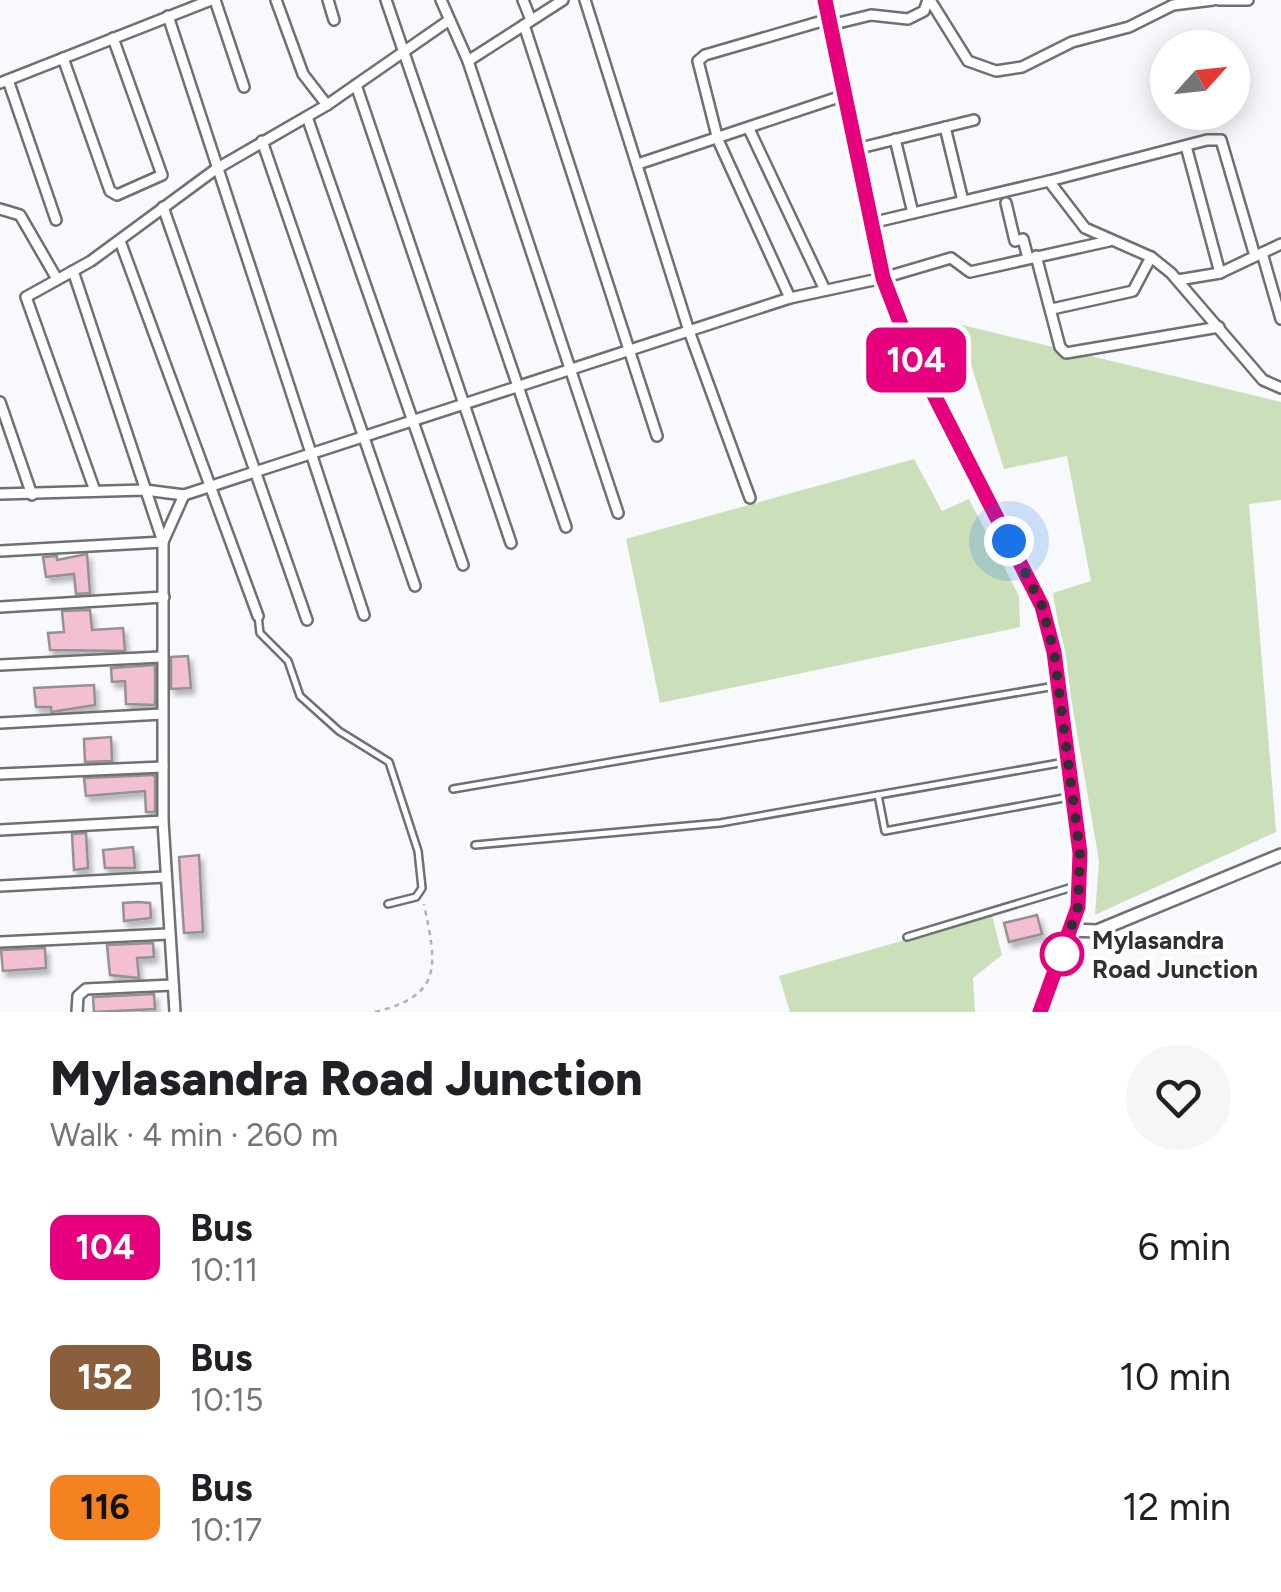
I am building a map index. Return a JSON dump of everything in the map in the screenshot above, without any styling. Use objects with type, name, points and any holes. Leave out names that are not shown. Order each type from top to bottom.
[{"type":"main road","points":[[825,0],[883,278],[910,348],[1042,606],[1058,685],[1079,886],[1071,930],[1040,1012]]},
{"type":"street","points":[[56,220],[4,82],[168,16],[180,5],[213,0],[244,87]]},
{"type":"street","points":[[276,0],[303,74],[327,105]]},
{"type":"street","points":[[328,0],[334,20]]},
{"type":"street","points":[[386,0],[566,526]]},
{"type":"street","points":[[441,0],[468,61],[618,513]]},
{"type":"street","points":[[523,0],[657,436]]},
{"type":"street","points":[[468,61],[563,0]]},
{"type":"street","points":[[585,0],[689,331],[750,498]]},
{"type":"street","points":[[790,298],[718,140],[700,58],[830,22],[870,15],[908,19],[924,11],[928,0]]},
{"type":"street","points":[[928,0],[968,61],[996,71],[1022,67],[1072,42],[1129,27],[1174,5],[1248,0]]},
{"type":"street","points":[[168,16],[308,456],[364,615]]},
{"type":"street","points":[[95,491],[26,299],[120,242],[216,169],[327,105],[403,48],[448,22]]},
{"type":"street","points":[[63,58],[110,191],[117,195],[162,174],[114,38]]},
{"type":"street","points":[[356,85],[511,543]]},
{"type":"street","points":[[638,164],[845,95]]},
{"type":"street","points":[[307,117],[463,565]]},
{"type":"street","points":[[856,149],[974,120]]},
{"type":"street","points":[[945,127],[963,201]]},
{"type":"street","points":[[750,129],[825,290]]},
{"type":"street","points":[[871,223],[1215,138],[1226,147],[1281,319]]},
{"type":"street","points":[[895,139],[913,213]]},
{"type":"street","points":[[262,141],[415,586]]},
{"type":"street","points":[[1186,146],[1220,273]]},
{"type":"street","points":[[1049,181],[1085,228],[1151,257],[1178,280],[1262,380],[1281,388]]},
{"type":"street","points":[[1006,203],[1015,241],[1023,238],[1032,257],[1052,309],[1060,348],[1066,353],[1219,326]]},
{"type":"street","points":[[163,206],[307,620]]},
{"type":"street","points":[[0,209],[20,214],[57,280]]},
{"type":"street","points":[[0,494],[145,490],[184,496],[790,298],[952,258],[970,272],[1109,240]]},
{"type":"street","points":[[120,242],[258,616]]},
{"type":"street","points":[[1178,280],[1220,273],[1281,244]]},
{"type":"street","points":[[1052,309],[1133,291],[1151,257]]},
{"type":"street","points":[[73,271],[163,542],[160,658],[163,821],[176,1012]]},
{"type":"street","points":[[0,402],[32,495]]},
{"type":"street","points":[[163,542],[184,496]]},
{"type":"street","points":[[0,551],[163,542]]},
{"type":"street","points":[[0,607],[164,597]]},
{"type":"street","points":[[0,665],[160,658]]},
{"type":"street","points":[[0,723],[162,714]]},
{"type":"street","points":[[0,774],[163,767]]},
{"type":"street","points":[[0,830],[163,821]]},
{"type":"street","points":[[1071,930],[1097,932],[1281,856]]},
{"type":"street","points":[[0,886],[165,877]]},
{"type":"street","points":[[0,942],[168,934]]},
{"type":"street","points":[[76,1012],[78,996],[86,989],[173,986]]},
{"type":"lane","points":[[258,616],[258,629],[288,661],[300,696],[340,731],[389,762],[418,852],[422,892],[388,904]]},
{"type":"lane","points":[[453,789],[1058,685]]},
{"type":"lane","points":[[475,845],[720,823],[1068,762]]},
{"type":"lane","points":[[878,794],[885,831],[1072,796]]},
{"type":"lane","points":[[906,938],[1079,886]]},
{"type":"path","points":[[375,1012],[416,998],[428,985],[433,950],[422,892]]},
{"type":"green space","points":[[958,324],[1281,402],[1281,500],[1249,504],[1276,832],[1095,915],[1099,861],[1053,593],[1091,581],[1067,456],[1004,469]]},
{"type":"green space","points":[[914,459],[942,511],[969,499],[1019,596],[1020,627],[660,703],[626,539]]},
{"type":"green space","points":[[992,915],[1002,955],[973,978],[975,1012],[790,1012],[779,976]]},
{"type":"building","points":[[87,554],[90,593],[76,594],[74,574],[46,577],[43,557],[57,556],[57,560]]},
{"type":"building","points":[[90,610],[92,630],[123,628],[125,651],[50,650],[48,633],[64,632],[62,611]]},
{"type":"building","points":[[188,656],[191,688],[171,689],[171,657]]},
{"type":"building","points":[[155,665],[155,705],[126,704],[125,681],[112,682],[111,668]]},
{"type":"building","points":[[94,685],[95,705],[51,712],[51,707],[36,707],[34,688]]},
{"type":"building","points":[[111,737],[112,761],[85,762],[84,739]]},
{"type":"building","points":[[155,775],[155,812],[146,812],[145,791],[86,796],[84,778]]},
{"type":"building","points":[[86,833],[88,868],[74,870],[72,834]]},
{"type":"building","points":[[133,847],[135,868],[105,868],[103,850]]},
{"type":"building","points":[[199,855],[203,932],[184,933],[179,857]]},
{"type":"building","points":[[123,903],[150,903],[151,918],[124,921]]},
{"type":"building","points":[[1037,915],[1042,934],[1009,942],[1004,923]]},
{"type":"building","points":[[153,943],[154,957],[137,958],[139,978],[110,975],[107,945]]},
{"type":"building","points":[[45,948],[46,968],[3,971],[1,950]]},
{"type":"building","points":[[154,994],[155,1009],[94,1012],[93,997]]},
{"type":"bus line","name":"104","points":[[825,0],[883,278],[910,348],[1042,606],[1054,652],[1080,853],[1079,890],[1071,930],[1040,1012]]},
{"type":"place","name":"Mylasandra Road Junction","points":[[1062,954]]},
{"type":"route","points":[[1009,541],[1042,606],[1054,652],[1080,853],[1078,907],[1062,954]]}]
